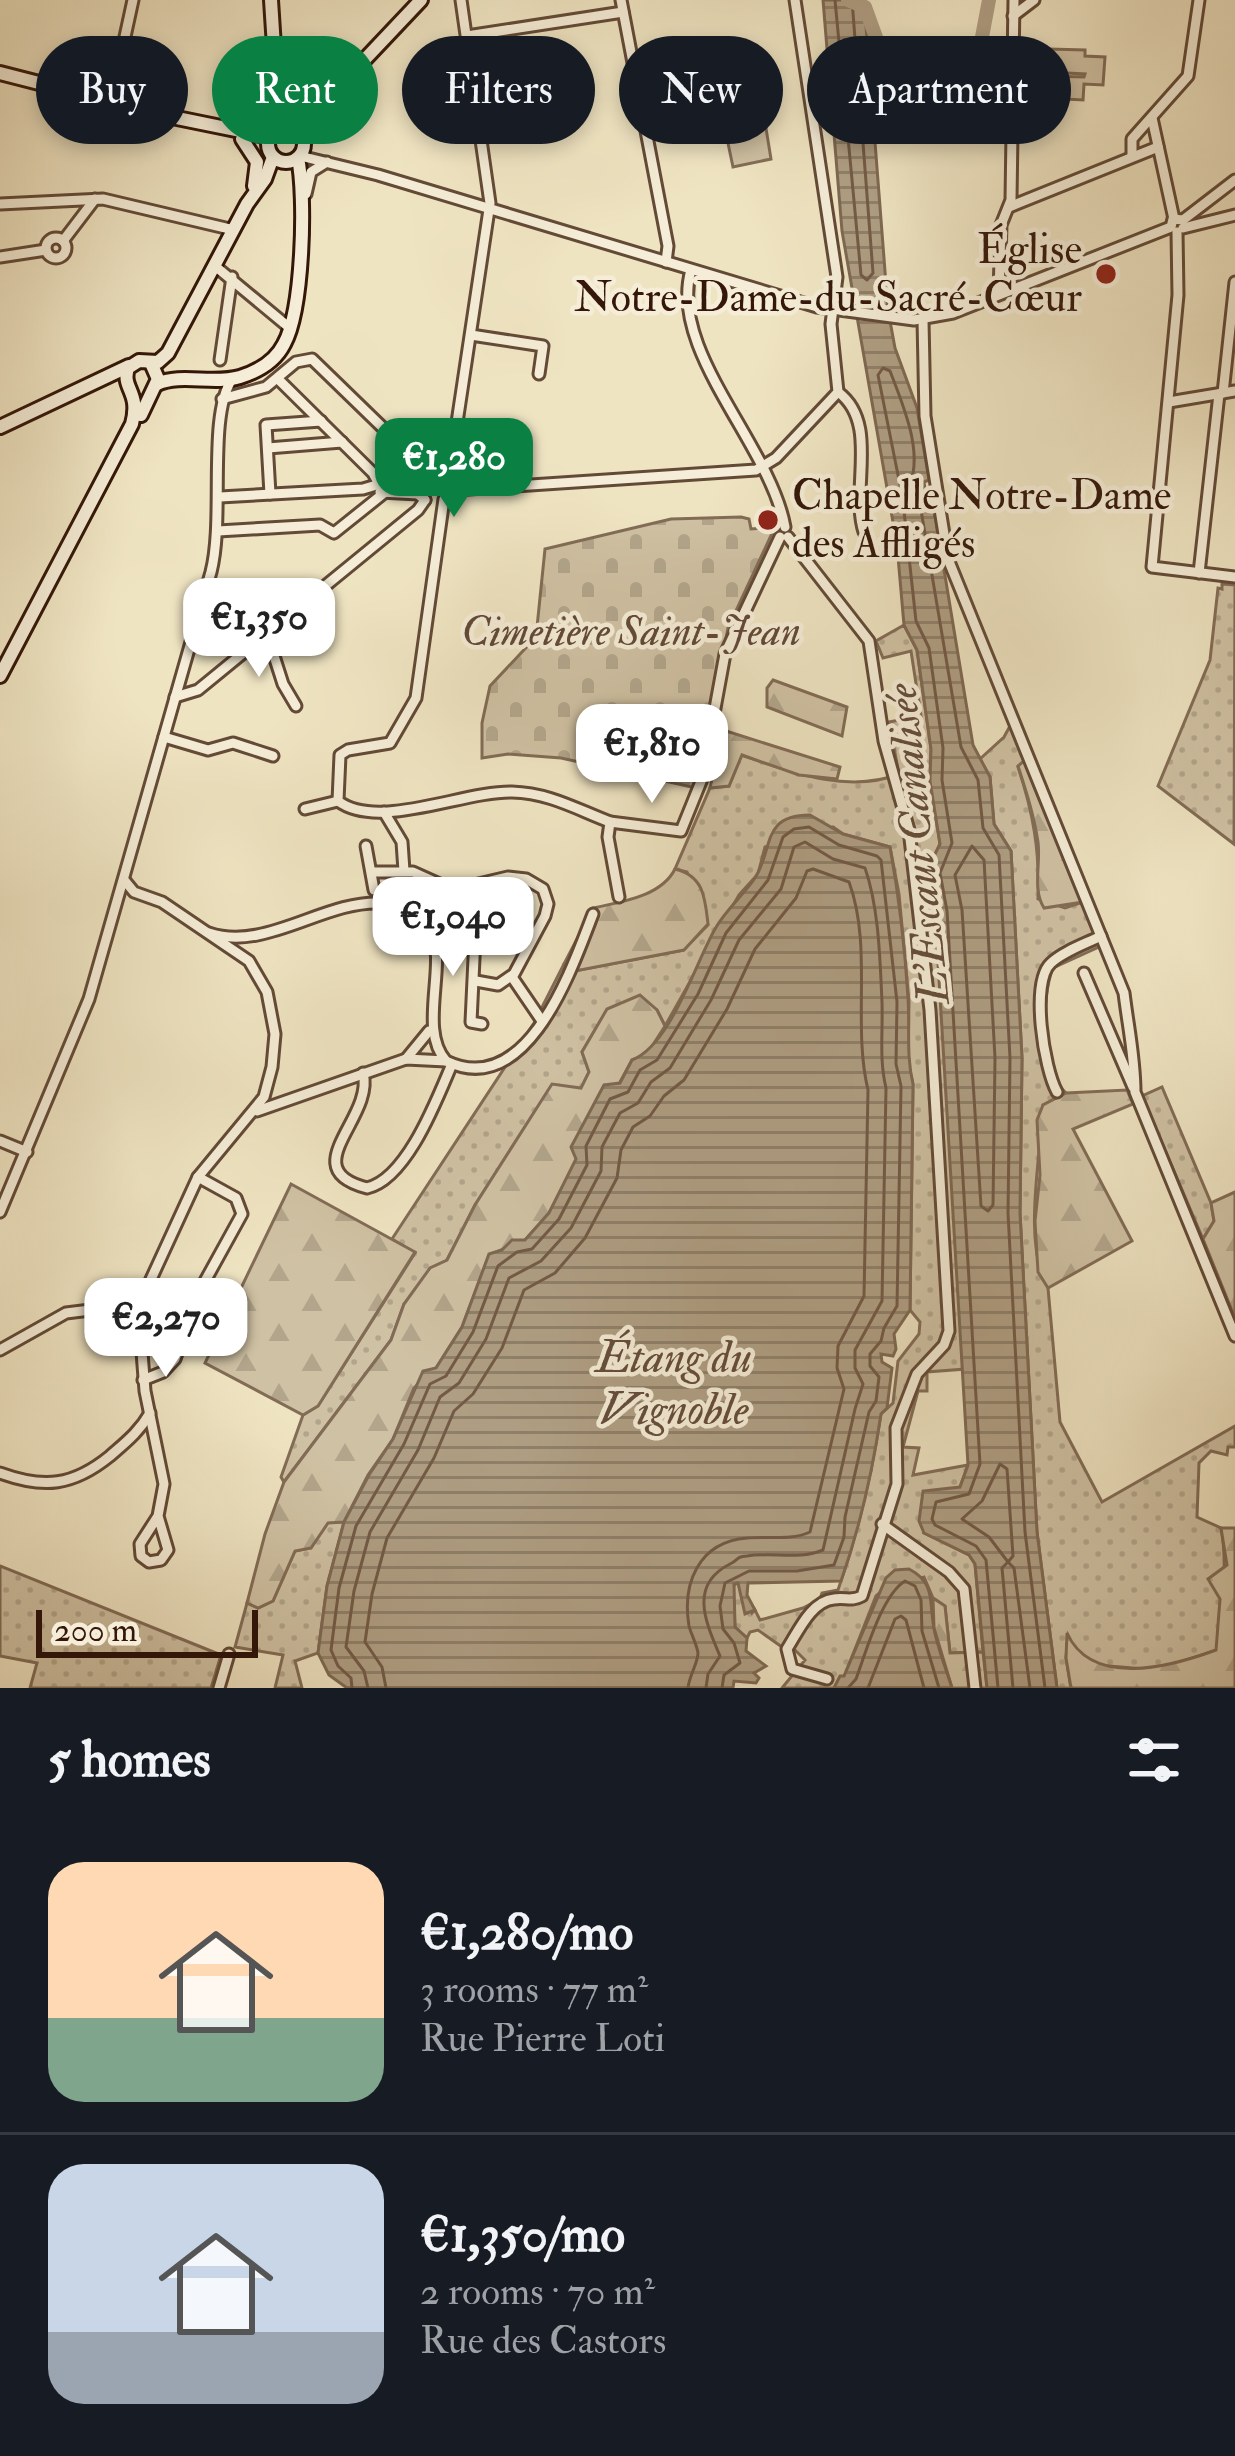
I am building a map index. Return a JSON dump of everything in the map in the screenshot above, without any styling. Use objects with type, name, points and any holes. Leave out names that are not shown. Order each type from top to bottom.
[{"type":"main road","points":[[271,0],[273,36]]},
{"type":"main road","points":[[378,46],[421,0]]},
{"type":"main road","points":[[0,73],[36,82]]},
{"type":"main road","points":[[247,204],[258,168],[248,144]]},
{"type":"main road","points":[[3,426],[133,364],[151,363],[168,353],[265,179],[276,144]]},
{"type":"main road","points":[[280,144],[285,163],[305,144]]},
{"type":"main road","points":[[291,144],[302,149]]},
{"type":"main road","points":[[3,426],[98,387],[130,388],[143,394],[170,380],[232,379],[268,364],[291,329],[302,213],[302,149]]},
{"type":"main road","points":[[0,687],[136,428],[158,373],[151,363]]},
{"type":"main road","points":[[0,676],[132,424],[136,405],[126,373],[133,364]]},
{"type":"street","points":[[125,36],[133,0]]},
{"type":"street","points":[[461,0],[466,36],[622,6],[668,246],[666,262]]},
{"type":"street","points":[[795,0],[837,277],[832,310],[838,392],[860,427],[859,511],[865,532]]},
{"type":"street","points":[[999,294],[1000,225],[1009,207],[1014,0]]},
{"type":"street","points":[[1013,16],[1034,0]]},
{"type":"street","points":[[1132,156],[1130,141],[1189,74],[1199,0]]},
{"type":"street","points":[[1152,118],[1178,225],[1178,295],[1152,567],[1235,577]]},
{"type":"street","points":[[444,478],[450,469],[490,209],[481,144]]},
{"type":"street","points":[[1009,207],[1158,147]]},
{"type":"street","points":[[302,149],[378,175]]},
{"type":"street","points":[[302,149],[327,162],[832,310],[910,320],[923,320],[999,294],[1178,225],[1235,215]]},
{"type":"street","points":[[302,213],[309,176],[327,162]]},
{"type":"street","points":[[1178,225],[1235,180]]},
{"type":"street","points":[[0,257],[46,250],[51,240],[63,241],[95,199]]},
{"type":"street","points":[[0,204],[95,199],[234,230]]},
{"type":"street","points":[[214,266],[291,329]]},
{"type":"street","points":[[691,270],[690,315],[698,347],[765,466],[784,534],[868,640],[884,741],[909,830],[930,1010],[949,1330],[944,1345],[916,1374],[896,1428],[897,1484],[861,1598],[821,1603],[786,1652],[792,1669],[827,1679]]},
{"type":"street","points":[[220,359],[232,277]]},
{"type":"street","points":[[1198,572],[1235,282]]},
{"type":"street","points":[[923,320],[925,416],[948,560],[1124,993],[1135,1092]]},
{"type":"street","points":[[471,334],[543,346],[538,374]]},
{"type":"street","points":[[221,399],[256,391],[299,360],[315,360],[416,460],[428,479]]},
{"type":"street","points":[[0,1212],[83,1018],[212,572],[220,497],[221,399],[232,379]]},
{"type":"street","points":[[278,379],[382,489]]},
{"type":"street","points":[[1169,402],[1235,391]]},
{"type":"street","points":[[338,801],[340,755],[390,743],[416,701],[444,500],[455,490],[752,470],[765,466],[838,392]]},
{"type":"street","points":[[270,494],[266,425],[321,421]]},
{"type":"street","points":[[268,448],[342,442]]},
{"type":"street","points":[[218,531],[320,525],[332,533],[382,489],[444,478],[455,490]]},
{"type":"street","points":[[176,697],[198,690],[418,510],[419,484],[428,479]]},
{"type":"street","points":[[220,497],[382,489],[444,500]]},
{"type":"street","points":[[304,809],[338,801],[384,812],[511,792],[552,797],[610,822],[681,831],[702,779],[730,639],[784,534]]},
{"type":"street","points":[[267,634],[283,684],[296,706]]},
{"type":"street","points":[[164,737],[208,750],[233,743],[273,756]]},
{"type":"street","points":[[384,812],[402,842],[404,871]]},
{"type":"street","points":[[610,822],[608,837],[619,897]]},
{"type":"street","points":[[365,846],[374,890]]},
{"type":"street","points":[[373,872],[421,874],[452,890],[475,932],[471,1022],[482,1024]]},
{"type":"street","points":[[422,920],[452,890],[508,877],[543,889],[547,912],[512,977],[498,986],[476,981]]},
{"type":"street","points":[[124,880],[140,896],[162,902],[244,957],[260,977],[272,1010],[275,1042],[269,1083],[252,1115],[198,1177],[137,1306],[143,1380],[164,1484],[158,1516],[140,1544],[146,1561],[159,1561],[167,1553],[158,1516]]},
{"type":"street","points":[[116,909],[140,896]]},
{"type":"street","points":[[209,933],[229,938],[250,935],[372,903],[405,908],[422,920],[439,954],[431,1028],[434,1044],[449,1063]]},
{"type":"street","points":[[252,1115],[406,1059],[472,1069],[498,1064],[520,1049],[542,1021],[593,914]]},
{"type":"street","points":[[244,957],[243,943],[250,935]]},
{"type":"street","points":[[1057,1092],[1047,1070],[1040,987],[1048,966],[1101,935]]},
{"type":"street","points":[[1084,973],[1235,1336]]},
{"type":"street","points":[[512,977],[542,1021]]},
{"type":"street","points":[[1097,1004],[1124,993]]},
{"type":"street","points":[[406,1059],[431,1028]]},
{"type":"street","points":[[363,1073],[365,1100],[337,1146],[335,1159],[344,1178],[367,1188],[384,1181],[408,1150],[431,1112],[449,1063]]},
{"type":"street","points":[[269,1083],[286,1100]]},
{"type":"street","points":[[0,1141],[27,1152]]},
{"type":"street","points":[[143,1380],[163,1372],[175,1359],[199,1292],[242,1214],[234,1196],[198,1177]]},
{"type":"street","points":[[0,1350],[66,1312],[137,1306]]},
{"type":"street","points":[[0,1473],[40,1485],[80,1483],[133,1437],[150,1413]]},
{"type":"street","points":[[133,1437],[156,1439]]},
{"type":"street","points":[[882,1524],[950,1572],[964,1589],[975,1688]]},
{"type":"street","points":[[219,1688],[229,1654]]},
{"type":"green space","points":[[1071,50],[1105,57],[1103,85],[1084,84],[1083,100],[1071,99],[1071,77],[1085,74],[1071,73]]},
{"type":"green space","points":[[728,144],[769,144],[771,159],[733,167]]},
{"type":"green space","name":"Cimetière Saint-Jean","points":[[671,519],[749,519],[751,529],[775,527],[728,628],[696,788],[561,758],[508,754],[482,758],[482,723],[490,686],[536,637],[545,549]]},
{"type":"green space","points":[[1222,584],[1235,585],[1234,844],[1158,786],[1210,660]]},
{"type":"green space","points":[[904,625],[917,650],[940,844],[927,871],[935,912],[965,1369],[927,1372],[927,1391],[918,1391],[903,1447],[919,1448],[913,1475],[968,1465],[960,1487],[924,1533],[969,1555],[975,1564],[983,1652],[950,1653],[945,1606],[933,1598],[924,1577],[876,1596],[844,1677],[834,1688],[782,1688],[805,1660],[787,1642],[782,1647],[758,1630],[747,1638],[735,1627],[733,1586],[738,1582],[760,1620],[803,1608],[822,1593],[838,1590],[864,1503],[881,1414],[893,1403],[898,1361],[919,1334],[920,1322],[910,1310],[913,1084],[908,1062],[909,1002],[890,847],[833,827],[765,847],[758,874],[739,895],[665,1026],[657,1010],[607,1010],[582,1052],[589,1072],[581,1089],[552,1085],[475,1205],[447,1260],[404,1304],[391,1340],[284,1482],[281,1477],[303,1415],[318,1406],[415,1253],[392,1239],[534,1023],[564,964],[575,971],[683,950],[708,925],[687,872],[675,869],[710,788],[729,786],[741,755],[840,781],[880,780],[899,774],[889,722],[921,716],[911,651],[883,658],[876,641]]},
{"type":"green space","points":[[773,680],[847,707],[842,736],[767,707],[767,688]]},
{"type":"green space","points":[[1010,726],[1025,760],[1018,767],[1034,832],[1038,899],[1065,908],[1083,902],[1101,946],[1053,968],[1046,997],[1047,1051],[1057,1082],[1066,1093],[1043,1105],[1034,1224],[1040,1269],[1048,1288],[1060,1422],[1102,1502],[1235,1426],[1235,1447],[1228,1447],[1227,1455],[1211,1451],[1199,1463],[1197,1517],[1221,1528],[1223,1544],[1217,1650],[1156,1670],[1097,1665],[1076,1653],[1068,1636],[1071,1688],[1057,1688],[1037,1532],[1020,1213],[1022,1058],[1011,851],[994,824],[990,777],[980,759]]},
{"type":"green space","points":[[723,730],[840,767],[837,779],[799,775],[742,755],[729,786],[710,788]]},
{"type":"green space","points":[[1025,760],[1083,902],[1044,908],[1040,901],[1038,842],[1018,766]]},
{"type":"green space","points":[[675,869],[697,883],[708,924],[684,950],[575,971],[564,964],[593,908],[650,892]]},
{"type":"green space","points":[[640,995],[657,1010],[665,1026],[647,1054],[632,1060],[549,1213],[525,1240],[489,1255],[462,1327],[436,1368],[414,1388],[393,1439],[344,1522],[328,1523],[311,1548],[295,1551],[273,1601],[258,1608],[247,1603],[284,1482],[391,1340],[404,1304],[430,1268],[447,1260],[475,1205],[552,1084],[581,1088],[589,1072],[582,1052],[607,1009]]},
{"type":"green space","points":[[1162,1087],[1211,1203],[1214,1221],[1203,1239],[1142,1096]]},
{"type":"green space","points":[[1127,1090],[1133,1104],[1073,1129],[1132,1241],[1048,1288],[1038,1272],[1037,1120],[1043,1105],[1066,1093]]},
{"type":"green space","points":[[291,1184],[415,1252],[318,1406],[303,1415],[205,1363]]},
{"type":"green space","points":[[1235,1192],[1235,1318],[1203,1239],[1214,1221],[1211,1203]]},
{"type":"green space","points":[[328,1522],[344,1522],[327,1586],[318,1653],[295,1661],[302,1688],[275,1688],[283,1655],[235,1647],[247,1603],[258,1608],[273,1601],[295,1551],[311,1548]]},
{"type":"green space","points":[[1221,1528],[1235,1528],[1235,1688],[1071,1688],[1067,1633],[1079,1650],[1113,1667],[1155,1667],[1216,1650],[1220,1599],[1208,1579],[1227,1565]]},
{"type":"green space","points":[[0,1566],[221,1655],[211,1688],[30,1688],[37,1663],[0,1656]]},
{"type":"green space","points":[[933,1598],[945,1606],[950,1653],[983,1652],[987,1688],[952,1688],[934,1628]]},
{"type":"water","points":[[823,0],[864,0],[867,36],[826,36]]},
{"type":"water","points":[[835,144],[875,144],[895,348],[917,408],[929,480],[924,482],[926,497],[932,497],[973,745],[990,777],[994,824],[1011,851],[1022,1058],[1020,1213],[1037,1532],[1057,1688],[987,1688],[975,1564],[969,1555],[924,1533],[919,1521],[923,1491],[960,1487],[968,1465],[935,912],[927,871],[940,844],[917,650],[904,625],[897,545],[842,231]]},
{"type":"water","name":"Étang du Vignoble","points":[[810,815],[843,834],[890,847],[903,941],[913,1084],[910,1310],[894,1334],[893,1356],[881,1354],[882,1362],[892,1368],[887,1408],[881,1414],[865,1499],[841,1581],[748,1583],[747,1595],[755,1610],[745,1614],[738,1583],[734,1584],[735,1627],[747,1638],[746,1651],[766,1666],[754,1673],[759,1678],[756,1683],[734,1681],[733,1688],[347,1688],[329,1675],[318,1653],[327,1586],[344,1522],[393,1439],[423,1371],[436,1368],[462,1327],[489,1254],[512,1240],[525,1240],[549,1213],[576,1159],[571,1147],[604,1085],[620,1083],[632,1060],[646,1052],[670,1022],[715,929],[761,867],[776,827],[794,816]]},
{"type":"water","points":[[909,1569],[924,1580],[930,1594],[936,1636],[952,1688],[834,1688],[844,1676],[886,1578],[895,1570]]},
{"type":"waterway","points":[[848,0],[865,7],[891,79],[953,106],[966,102],[972,90],[989,0]]},
{"type":"place","name":"Église Notre-Dame-du-Sacré-Cœur","points":[[1106,274]]},
{"type":"place","name":"Chapelle Notre-Dame des Affligés","points":[[768,520]]},
{"type":"water label","name":"L'Escaut Canalisée","points":[[918,844]]}]
